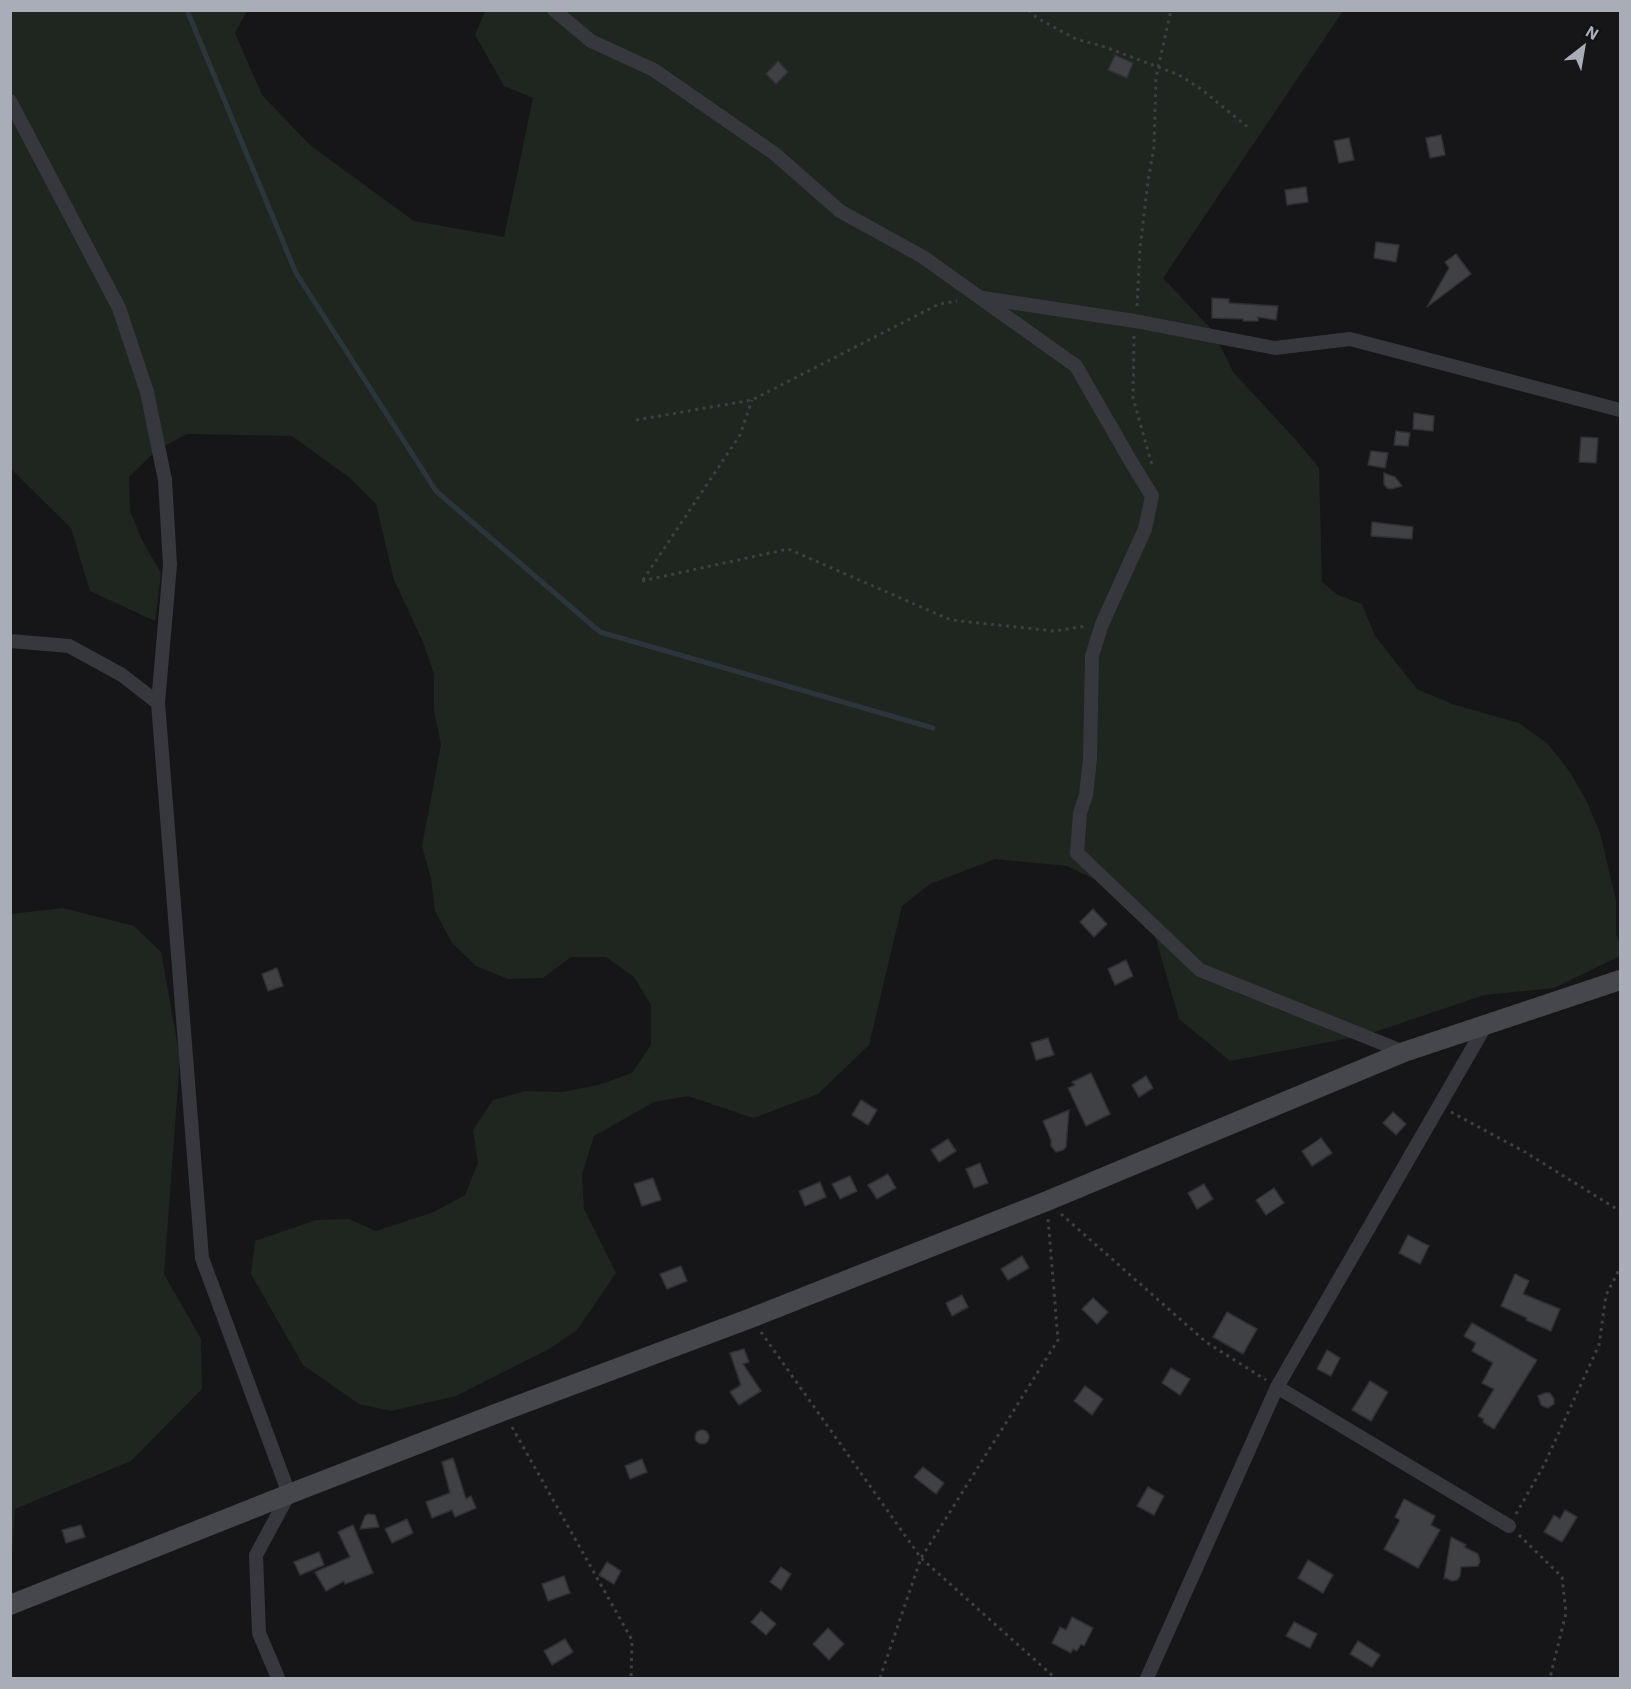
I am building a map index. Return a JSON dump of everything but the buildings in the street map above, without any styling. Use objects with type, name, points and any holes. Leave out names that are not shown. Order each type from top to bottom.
[{"type":"street","points":[[554,10],[591,41],[654,70],[775,154],[840,211],[923,257],[1076,366],[1152,496],[1145,529],[1102,624],[1092,656],[1090,759],[1086,795],[1080,813],[1077,853],[1200,970],[1404,1052]]},
{"type":"street","points":[[10,101],[119,308],[147,392],[165,480],[170,565],[158,703],[202,1258],[289,1494],[256,1555],[259,1633],[278,1678]]},
{"type":"street","points":[[979,297],[1135,321],[1275,348],[1350,339],[1620,410]]},
{"type":"street","points":[[10,641],[69,646],[122,675],[158,703]]},
{"type":"street","points":[[10,1605],[289,1494],[751,1318],[1047,1201],[1404,1052],[1620,980]]},
{"type":"street","points":[[1147,1678],[1277,1387],[1486,1023]]},
{"type":"street","points":[[1277,1387],[1509,1526]]},
{"type":"path","points":[[1029,10],[1037,18],[1076,39],[1105,46],[1179,75],[1201,89],[1250,129]]},
{"type":"path","points":[[1152,496],[1152,463],[1133,398],[1135,321],[1148,181],[1154,147],[1156,77],[1172,10]]},
{"type":"path","points":[[636,420],[752,400],[939,304],[979,297]]},
{"type":"path","points":[[752,400],[740,435],[642,581],[788,549],[951,620],[1054,631],[1102,624]]},
{"type":"path","points":[[1439,1106],[1525,1152],[1620,1211]]},
{"type":"path","points":[[1047,1201],[1206,1342],[1277,1387]]},
{"type":"path","points":[[880,1678],[921,1558],[1058,1340],[1047,1201]]},
{"type":"path","points":[[1550,1678],[1566,1613],[1562,1578],[1509,1526],[1544,1465],[1599,1345],[1606,1295],[1620,1268]]},
{"type":"path","points":[[751,1318],[921,1558],[1054,1678]]},
{"type":"path","points":[[503,1411],[632,1640],[632,1678]]},
{"type":"shaded area","points":[[10,11],[247,11],[235,33],[262,95],[311,146],[414,221],[504,237],[533,98],[504,86],[475,35],[485,11],[1343,11],[1163,278],[1213,331],[1233,372],[1319,468],[1322,582],[1338,595],[1362,604],[1375,636],[1417,689],[1452,704],[1519,723],[1547,743],[1570,772],[1587,802],[1600,833],[1616,900],[1616,934],[1620,944],[1620,956],[1554,988],[1484,995],[1366,1035],[1230,1061],[1179,1019],[1151,922],[1129,896],[1067,866],[995,859],[930,884],[902,906],[869,1045],[818,1094],[753,1118],[688,1096],[654,1102],[594,1136],[582,1174],[584,1209],[616,1273],[577,1330],[549,1349],[456,1396],[391,1411],[359,1404],[303,1365],[251,1274],[255,1241],[316,1220],[349,1219],[376,1231],[434,1212],[465,1195],[478,1163],[473,1130],[493,1100],[525,1091],[563,1092],[598,1085],[632,1073],[651,1045],[651,1005],[634,977],[606,957],[571,957],[543,978],[508,979],[476,966],[452,943],[435,911],[431,878],[422,846],[441,745],[434,710],[434,674],[423,642],[394,580],[376,504],[350,478],[292,436],[187,434],[157,450],[129,477],[130,511],[143,542],[161,573],[155,621],[90,591],[71,528],[11,469]]},
{"type":"shaded area","points":[[63,908],[134,926],[161,952],[180,1058],[164,1274],[201,1339],[202,1389],[131,1461],[15,1509],[11,1569],[11,914]]},
{"type":"waterway","points":[[187,10],[296,273],[436,491],[600,632],[933,728]]}]
